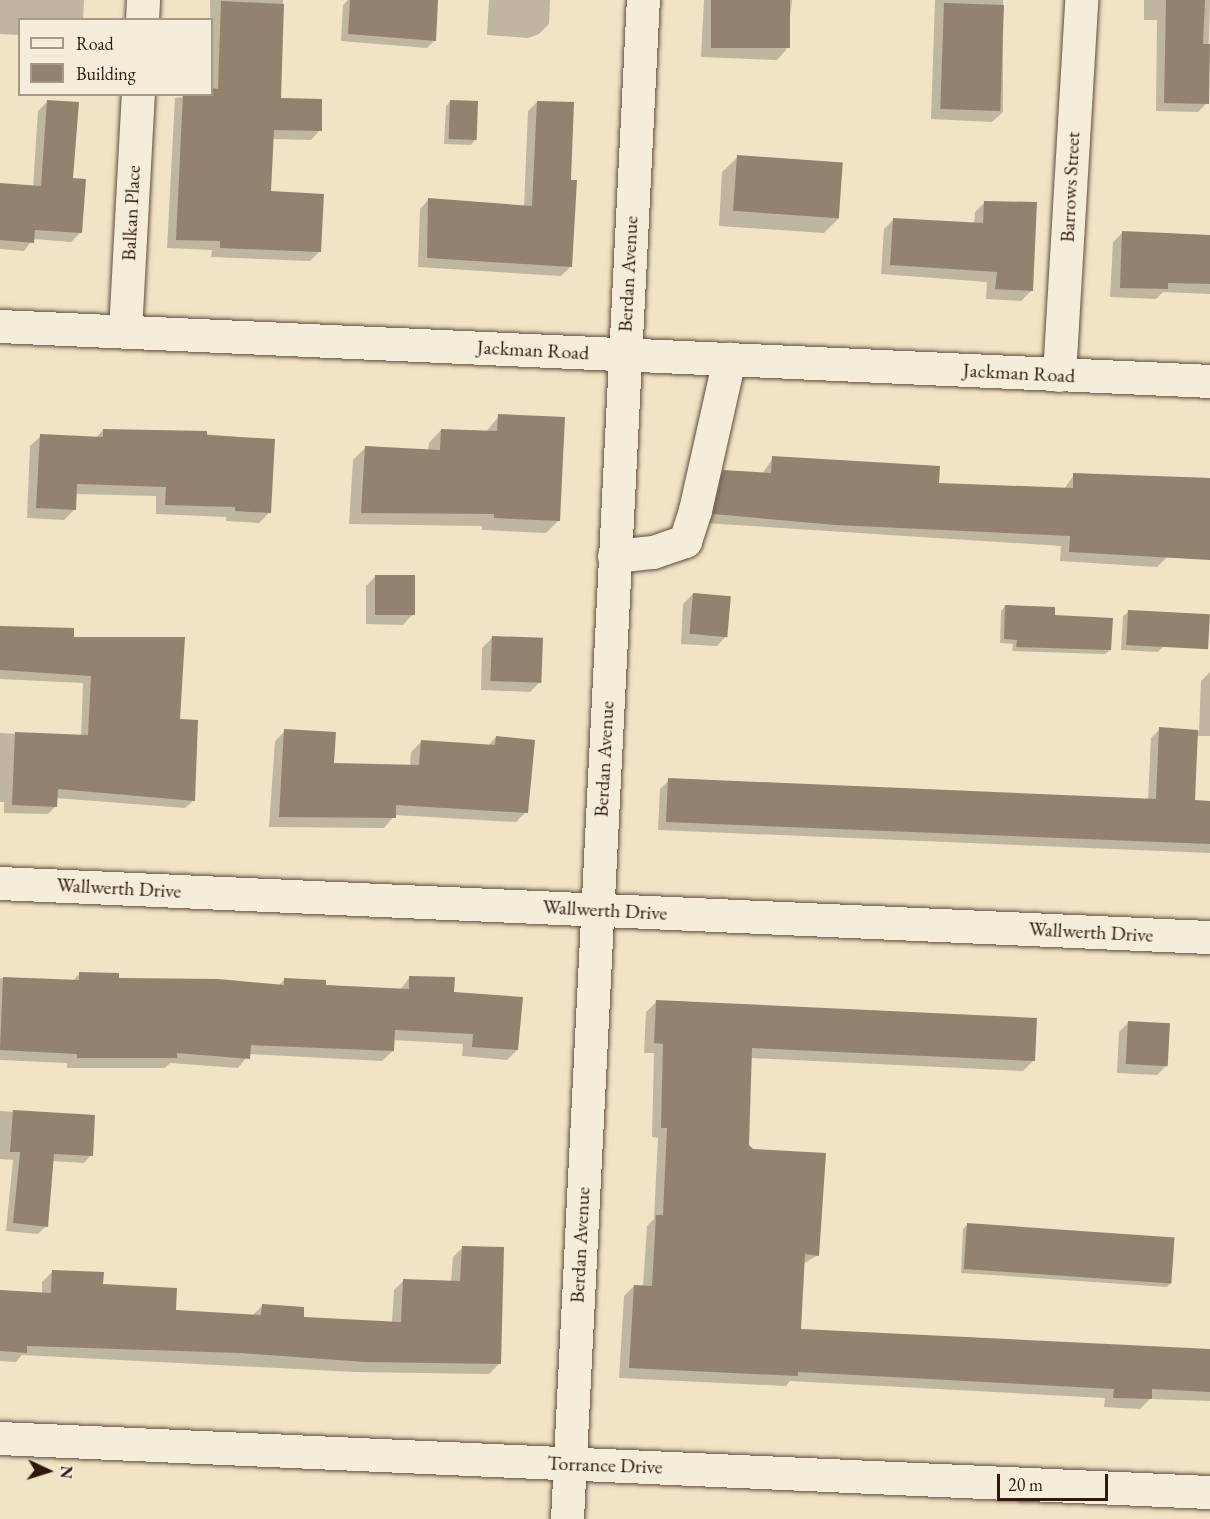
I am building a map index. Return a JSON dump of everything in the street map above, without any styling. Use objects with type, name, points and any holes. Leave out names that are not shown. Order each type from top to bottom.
[{"type":"street","points":[[142,18],[143,0]]},
{"type":"street","name":"Berdan Avenue","points":[[567,1519],[623,354],[643,0]]},
{"type":"street","name":"Barrows Street","points":[[1059,375],[1081,0]]},
{"type":"street","name":"Balkan Place","points":[[124,332],[138,96]]},
{"type":"street","name":"Jackman Road","points":[[0,326],[1210,381]]},
{"type":"street","points":[[614,556],[653,552],[685,541],[695,510],[729,359]]},
{"type":"street","name":"Wallwerth Drive","points":[[0,883],[1210,937]]},
{"type":"street","name":"Torrance Drive","points":[[0,1438],[1210,1492]]},
{"type":"building","points":[[350,0],[438,0],[436,41],[348,34]]},
{"type":"building","points":[[711,0],[790,0],[790,48],[711,48]]},
{"type":"building","points":[[1166,0],[1205,0],[1203,44],[1210,44],[1209,104],[1164,103]]},
{"type":"building","points":[[221,1],[284,4],[281,98],[322,99],[322,131],[274,130],[271,191],[324,194],[321,252],[220,248],[220,241],[176,240],[183,96],[213,96],[213,88],[218,89]]},
{"type":"building","points":[[944,3],[1004,5],[1000,111],[940,109]]},
{"type":"building","points":[[47,100],[79,102],[73,178],[86,179],[82,233],[35,230],[34,243],[0,240],[0,183],[41,186]]},
{"type":"building","points":[[450,100],[478,101],[477,140],[449,139]]},
{"type":"building","points":[[537,101],[574,102],[571,180],[577,180],[572,267],[427,258],[428,198],[532,206]]},
{"type":"building","points":[[737,155],[843,162],[839,218],[733,211]]},
{"type":"building","points":[[984,201],[1037,202],[1033,291],[995,289],[997,272],[890,265],[893,218],[983,223]]},
{"type":"building","points":[[1122,231],[1210,235],[1210,284],[1168,283],[1168,289],[1120,288]]},
{"type":"building","points":[[498,414],[565,417],[560,521],[494,518],[494,514],[361,513],[365,446],[440,450],[441,429],[497,431]]},
{"type":"building","points":[[103,429],[207,431],[207,435],[275,439],[271,513],[235,511],[235,507],[165,505],[166,487],[77,484],[76,510],[36,508],[40,434],[103,437]]},
{"type":"building","points":[[772,456],[940,466],[939,483],[1073,488],[1073,473],[1210,478],[1210,560],[1069,552],[1070,536],[836,525],[713,514],[723,470],[771,473]]},
{"type":"building","points":[[375,575],[415,575],[415,615],[375,615]]},
{"type":"building","points":[[693,593],[731,596],[727,637],[689,634]]},
{"type":"building","points":[[1005,605],[1055,607],[1055,615],[1113,618],[1111,650],[1016,647],[1017,640],[1004,639]]},
{"type":"building","points":[[1128,610],[1210,614],[1208,649],[1126,645]]},
{"type":"building","points":[[0,626],[74,628],[74,637],[185,637],[180,719],[198,720],[195,801],[58,789],[57,807],[12,805],[15,732],[88,735],[91,676],[0,670]]},
{"type":"building","points":[[492,636],[543,638],[541,683],[490,681]]},
{"type":"building","points":[[1159,727],[1198,730],[1195,800],[1210,801],[1210,844],[666,822],[668,778],[1156,799]]},
{"type":"building","points":[[284,729],[336,732],[334,763],[419,765],[421,740],[495,745],[496,736],[535,740],[528,813],[396,805],[396,818],[279,817]]},
{"type":"building","points":[[79,972],[119,973],[119,978],[218,979],[284,985],[284,978],[326,980],[326,985],[409,989],[409,976],[455,977],[454,992],[523,997],[518,1050],[472,1047],[473,1034],[395,1030],[394,1051],[251,1045],[250,1059],[177,1053],[177,1058],[77,1058],[77,1054],[0,1050],[3,977],[79,980]]},
{"type":"building","points":[[656,1000],[1037,1018],[1035,1061],[752,1048],[749,1145],[753,1149],[826,1153],[819,1256],[805,1254],[801,1329],[1210,1349],[1210,1392],[1152,1389],[1152,1399],[1113,1398],[1114,1389],[798,1372],[798,1376],[629,1368],[634,1285],[652,1286],[656,1215],[663,1215],[667,1128],[661,1128],[663,1044],[654,1043]]},
{"type":"building","points":[[1128,1021],[1170,1023],[1168,1066],[1126,1064]]},
{"type":"building","points":[[13,1110],[95,1115],[93,1156],[54,1154],[48,1227],[13,1223],[20,1152],[10,1152]]},
{"type":"building","points":[[967,1223],[1174,1238],[1171,1283],[964,1269]]},
{"type":"building","points":[[462,1246],[504,1247],[501,1364],[365,1362],[240,1353],[27,1346],[27,1353],[0,1351],[0,1290],[51,1293],[52,1270],[104,1272],[103,1284],[177,1288],[176,1310],[261,1315],[262,1304],[304,1307],[304,1317],[401,1322],[403,1279],[460,1281]]}]
